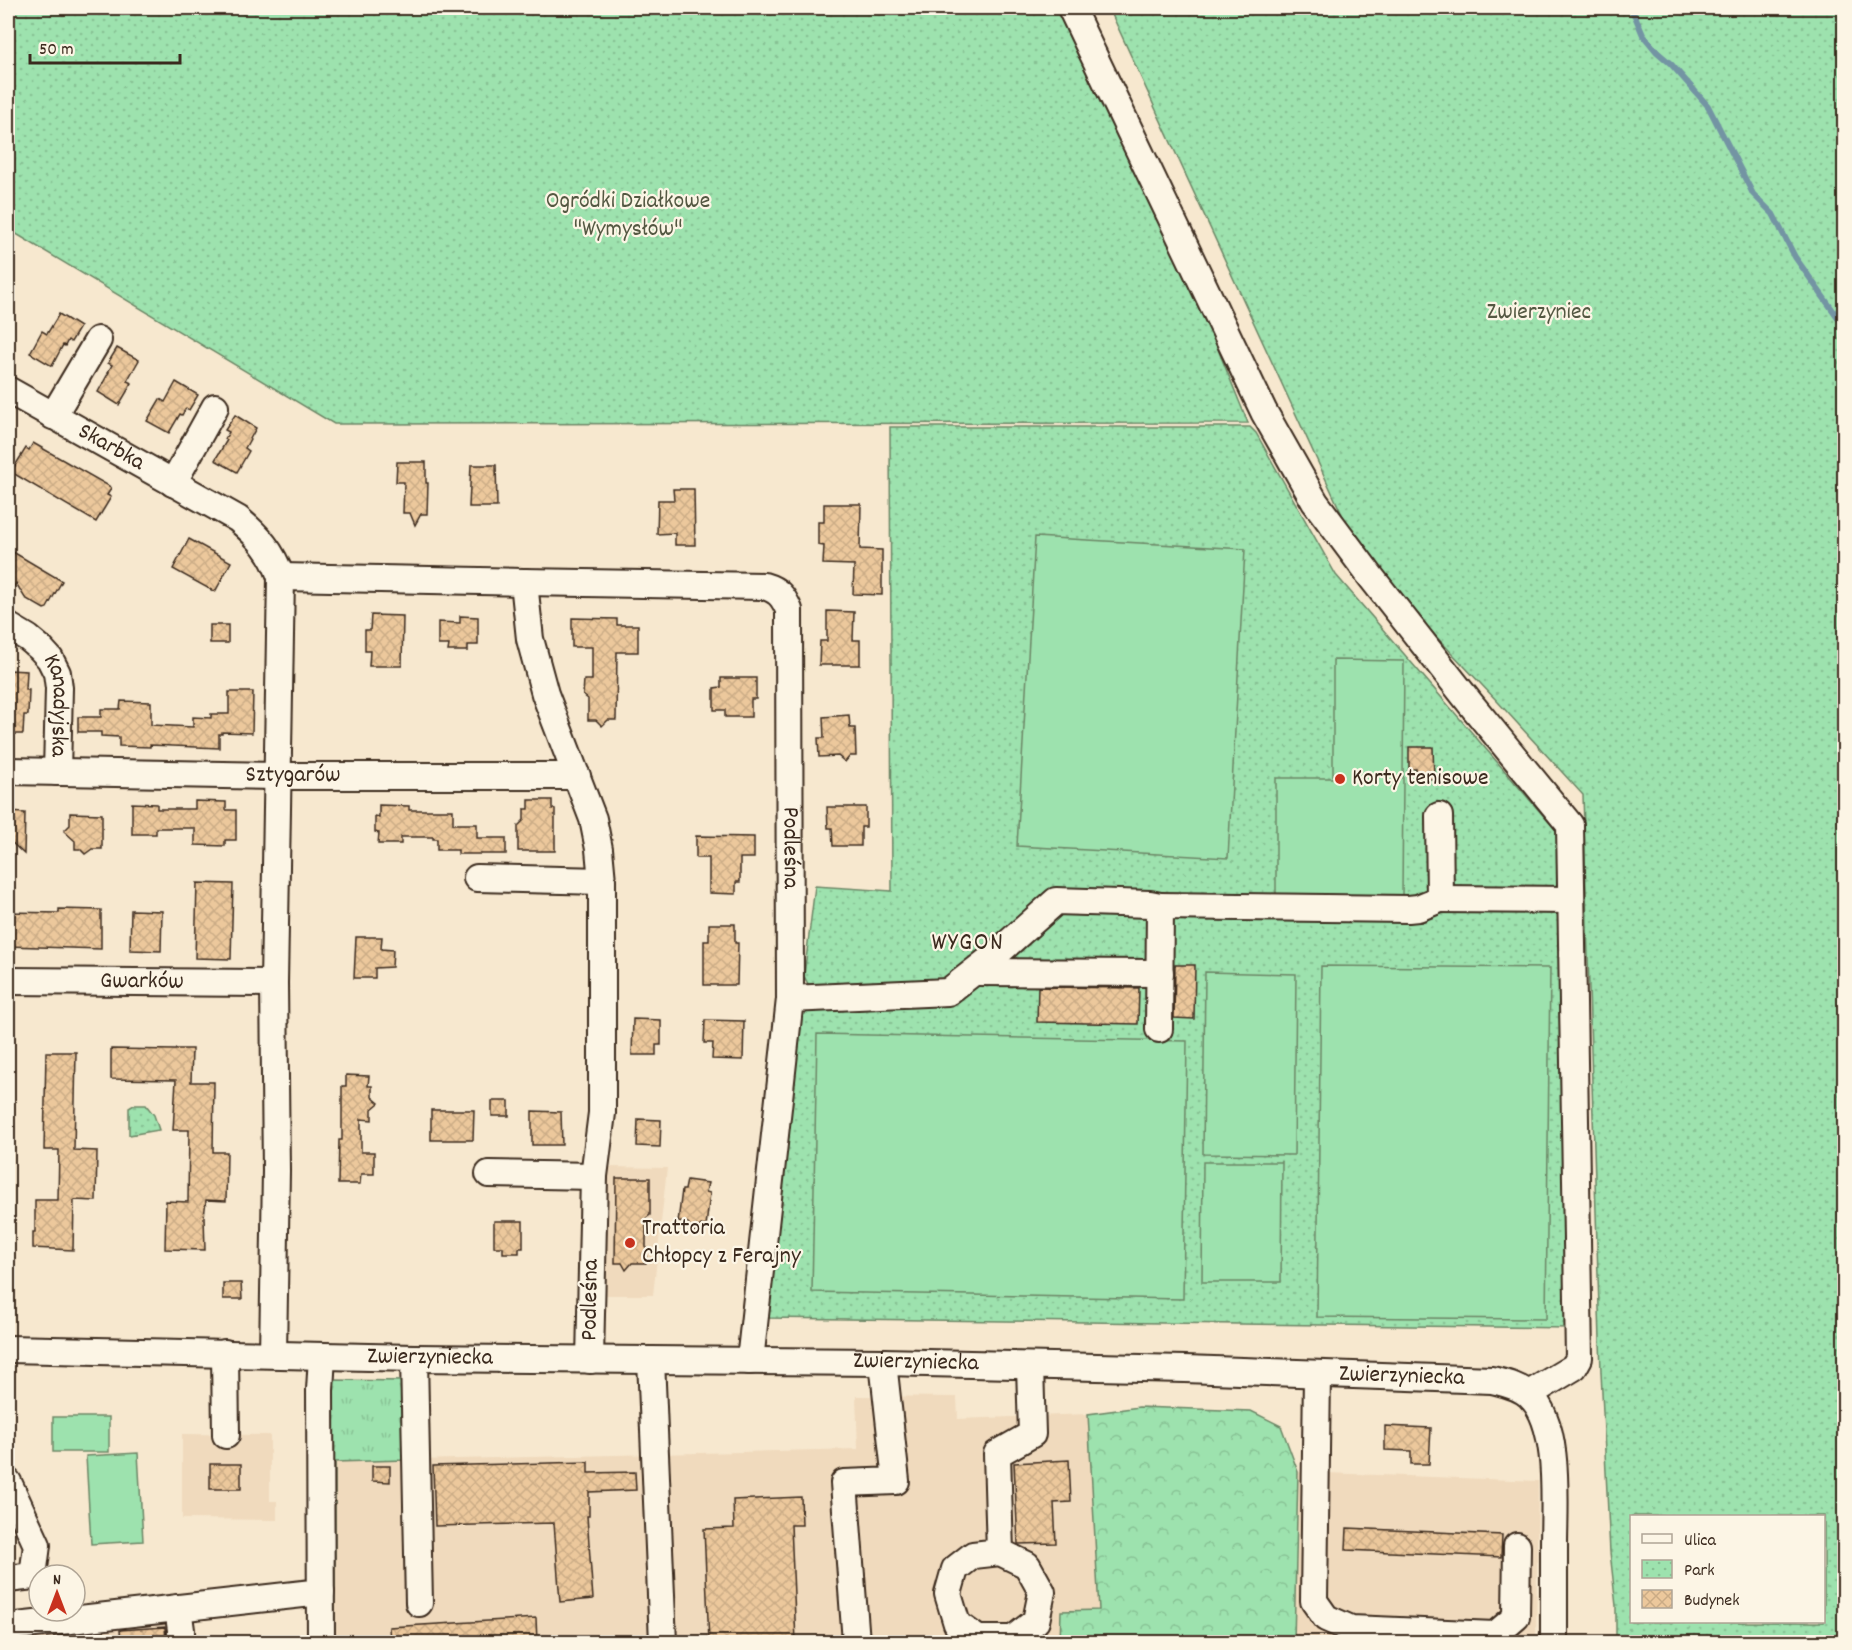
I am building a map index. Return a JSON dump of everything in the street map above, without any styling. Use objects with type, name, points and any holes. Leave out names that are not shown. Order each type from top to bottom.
[{"type":"street","points":[[1071,8],[1264,412],[1315,502],[1470,703],[1570,825],[1579,1358],[1574,1367],[1529,1394],[1538,1405],[1543,1417],[1549,1434],[1553,1458],[1554,1642]]},
{"type":"street","points":[[52,416],[98,340]]},
{"type":"street","name":"Skarbka","points":[[8,390],[238,519],[257,535],[273,557],[281,577]]},
{"type":"street","points":[[173,483],[215,407]]},
{"type":"street","points":[[273,1354],[276,1171],[274,983],[281,577]]},
{"type":"street","name":"Podleśna","points":[[281,577],[764,586],[776,590],[784,598],[789,610],[790,999],[750,1361]]},
{"type":"street","name":"Podleśna","points":[[524,582],[530,639],[545,694],[592,819],[599,849],[602,881],[602,1113],[594,1176],[590,1360]]},
{"type":"street","name":"Kanadyjska","points":[[8,626],[40,648],[50,659],[57,673],[59,688],[57,772]]},
{"type":"street","name":"Sztygarów","points":[[8,771],[278,776],[577,776]]},
{"type":"street","points":[[1439,816],[1440,899]]},
{"type":"street","points":[[477,878],[602,881]]},
{"type":"street","points":[[790,999],[948,992],[975,972],[1056,901],[1160,906],[1409,909],[1419,908],[1440,899],[1571,900]]},
{"type":"street","points":[[1159,1029],[1160,906]]},
{"type":"street","points":[[975,972],[1160,973]]},
{"type":"street","name":"Gwarków","points":[[8,981],[274,983]]},
{"type":"street","points":[[489,1174],[594,1176]]},
{"type":"street","name":"Zwierzyniecka","points":[[8,1349],[414,1358],[883,1362],[1185,1370],[1492,1380],[1529,1394]]},
{"type":"street","points":[[225,1353],[226,1435]]},
{"type":"street","points":[[321,1642],[320,1390],[322,1356]]},
{"type":"street","points":[[414,1358],[419,1603]]},
{"type":"street","points":[[651,1360],[663,1642]]},
{"type":"street","points":[[856,1642],[844,1483],[896,1481],[883,1362]]},
{"type":"street","points":[[1000,1552],[997,1454],[1032,1434],[1030,1366]]},
{"type":"street","points":[[1317,1374],[1314,1601],[1326,1618],[1351,1629],[1495,1635],[1516,1617],[1517,1546]]},
{"type":"street","points":[[8,1482],[37,1545],[33,1576],[8,1579]]},
{"type":"street","points":[[8,1627],[321,1592]]},
{"type":"street","points":[[178,1608],[181,1642]]},
{"type":"shaded area","points":[[608,1167],[667,1168],[653,1295],[606,1295]]},
{"type":"shaded area","points":[[856,1396],[957,1397],[958,1419],[1088,1414],[1099,1611],[1061,1612],[1060,1642],[335,1642],[335,1462],[858,1449]]},
{"type":"shaded area","points":[[182,1434],[270,1435],[270,1501],[277,1501],[277,1520],[182,1519]]},
{"type":"shaded area","points":[[1298,1472],[1538,1481],[1536,1642],[1294,1642]]},
{"type":"shaded area","points":[[173,1622],[172,1642],[8,1642],[8,1631]]},
{"type":"green space","name":"Ogródki Działkowe \"Wymysłów\"","points":[[8,8],[1079,8],[1248,423],[334,424],[8,229]]},
{"type":"green space","name":"Zwierzyniec","points":[[1109,8],[1844,8],[1844,1642],[1616,1642],[1616,1606],[1610,1552],[1601,1372],[1583,795],[1362,558]]},
{"type":"green space","points":[[890,427],[1250,427],[1256,433],[1336,575],[1560,835],[1570,1328],[767,1318],[799,1019],[810,1010],[810,988],[804,976],[815,886],[892,891]]},
{"type":"green space","points":[[1035,537],[1245,549],[1228,858],[1017,846]]},
{"type":"green space","name":"Korty tenisowe","points":[[1333,660],[1404,661],[1402,897],[1276,896],[1276,778],[1333,778]]},
{"type":"green space","points":[[1321,966],[1550,968],[1546,1319],[1317,1317]]},
{"type":"green space","points":[[1205,972],[1296,974],[1294,1155],[1203,1154]]},
{"type":"green space","points":[[817,1034],[1187,1041],[1183,1299],[812,1292]]},
{"type":"green space","points":[[134,1105],[146,1105],[154,1115],[159,1130],[129,1135],[129,1108]]},
{"type":"green space","points":[[1203,1162],[1282,1162],[1281,1282],[1202,1282]]},
{"type":"green space","points":[[333,1380],[403,1381],[406,1460],[335,1462],[335,1642],[329,1642],[329,1461]]},
{"type":"green space","points":[[1139,1407],[1251,1411],[1281,1426],[1298,1472],[1294,1642],[1060,1642],[1061,1611],[1099,1610],[1088,1414]]},
{"type":"green space","points":[[53,1417],[109,1417],[109,1452],[53,1452]]},
{"type":"green space","points":[[138,1453],[143,1541],[91,1544],[86,1456]]},
{"type":"building","points":[[59,314],[80,327],[71,342],[68,340],[65,346],[63,345],[52,366],[30,353],[42,331],[47,334]]},
{"type":"building","points":[[117,348],[139,360],[127,381],[132,383],[119,405],[98,392],[112,365],[108,363]]},
{"type":"building","points":[[176,382],[198,395],[189,410],[186,408],[182,415],[180,414],[169,433],[147,421],[160,399],[165,402]]},
{"type":"building","points":[[235,415],[256,428],[245,448],[249,451],[237,472],[215,460],[227,440],[225,439],[229,432],[225,430]]},
{"type":"building","points":[[33,443],[109,486],[111,489],[107,495],[111,497],[96,522],[11,472],[26,448],[29,450]]},
{"type":"building","points":[[397,462],[426,462],[427,514],[421,514],[415,525],[410,513],[403,513],[404,482],[396,482]]},
{"type":"building","points":[[471,465],[496,465],[497,507],[469,507]]},
{"type":"building","points":[[673,489],[694,489],[695,545],[675,545],[675,533],[657,534],[658,500],[674,500]]},
{"type":"building","points":[[824,504],[861,504],[860,549],[882,550],[882,595],[853,594],[854,565],[823,564],[824,546],[818,545],[818,522],[824,522]]},
{"type":"building","points":[[189,539],[231,562],[215,592],[173,569]]},
{"type":"building","points":[[8,549],[62,581],[47,608],[44,609],[25,598],[16,583],[8,597]]},
{"type":"building","points":[[827,611],[854,612],[853,640],[860,640],[860,665],[819,665],[820,641],[827,641]]},
{"type":"building","points":[[371,615],[403,616],[402,666],[369,666],[370,651],[365,651],[365,630],[370,630]]},
{"type":"building","points":[[460,616],[478,617],[478,645],[468,645],[468,651],[448,651],[449,645],[438,645],[438,622],[460,623]]},
{"type":"building","points":[[572,618],[617,619],[617,625],[638,625],[638,652],[617,652],[616,720],[608,720],[602,726],[596,720],[588,720],[588,699],[583,695],[584,680],[592,680],[592,647],[572,647]]},
{"type":"building","points":[[210,625],[228,625],[228,643],[210,643]]},
{"type":"building","points":[[8,670],[27,671],[28,715],[24,715],[23,734],[8,734]]},
{"type":"building","points":[[721,678],[756,678],[756,699],[751,699],[751,717],[725,717],[725,710],[714,710],[714,688],[721,687]]},
{"type":"building","points":[[229,692],[253,692],[252,733],[222,732],[219,734],[219,748],[119,746],[119,737],[101,736],[101,732],[78,732],[78,717],[101,717],[101,709],[120,709],[121,701],[151,702],[151,725],[193,727],[193,717],[211,718],[211,714],[229,714]]},
{"type":"building","points":[[849,715],[850,728],[855,728],[856,756],[850,756],[845,762],[838,756],[819,757],[818,738],[824,738],[823,717]]},
{"type":"building","points":[[1409,747],[1433,747],[1434,779],[1416,779],[1416,769],[1409,769]]},
{"type":"building","points":[[529,800],[552,800],[552,809],[555,809],[555,851],[518,851],[518,826],[524,820],[524,809],[529,809]]},
{"type":"building","points":[[195,801],[226,802],[226,810],[236,810],[236,840],[225,840],[225,846],[195,845],[195,828],[156,828],[156,834],[132,834],[132,803],[157,804],[157,809],[195,809]]},
{"type":"building","points":[[379,805],[409,806],[409,810],[453,810],[453,824],[477,824],[477,838],[506,838],[506,854],[458,854],[458,850],[437,850],[437,839],[433,837],[401,837],[401,844],[378,844],[379,833],[375,832],[375,816],[379,817]]},
{"type":"building","points":[[827,807],[866,807],[866,827],[861,827],[861,846],[833,846],[832,828],[828,828]]},
{"type":"building","points":[[8,812],[25,813],[24,854],[8,839]]},
{"type":"building","points":[[70,813],[102,814],[102,849],[92,849],[85,854],[80,849],[75,849],[75,841],[64,831],[70,825]]},
{"type":"building","points":[[696,836],[754,837],[754,858],[740,858],[740,882],[736,882],[736,894],[709,893],[709,858],[696,858]]},
{"type":"building","points":[[197,883],[233,884],[231,959],[195,958]]},
{"type":"building","points":[[59,909],[101,910],[101,949],[8,946],[8,912],[59,913]]},
{"type":"building","points":[[131,910],[162,911],[161,951],[130,950]]},
{"type":"building","points":[[709,924],[735,924],[735,943],[738,943],[737,985],[704,985],[704,941],[709,941]]},
{"type":"building","points":[[356,937],[382,937],[381,949],[393,950],[392,967],[375,968],[375,978],[354,978]]},
{"type":"building","points":[[1175,965],[1195,965],[1194,1019],[1174,1018]]},
{"type":"building","points":[[1038,987],[1139,988],[1138,1024],[1037,1022]]},
{"type":"building","points":[[633,1019],[661,1020],[661,1045],[656,1045],[656,1055],[632,1055]]},
{"type":"building","points":[[705,1020],[744,1021],[743,1060],[712,1059],[713,1043],[704,1043]]},
{"type":"building","points":[[111,1049],[192,1049],[191,1082],[214,1082],[213,1152],[227,1152],[226,1201],[206,1200],[205,1250],[165,1249],[166,1201],[188,1202],[189,1130],[173,1130],[176,1080],[111,1079]]},
{"type":"building","points":[[46,1052],[76,1052],[74,1150],[97,1151],[96,1201],[74,1200],[73,1250],[33,1248],[35,1200],[58,1200],[59,1150],[44,1150]]},
{"type":"building","points":[[346,1075],[369,1076],[368,1086],[372,1086],[372,1097],[379,1103],[372,1109],[372,1120],[361,1119],[361,1152],[374,1152],[374,1174],[361,1174],[360,1184],[338,1184],[339,1140],[342,1140],[342,1086],[346,1086]]},
{"type":"building","points":[[492,1101],[509,1101],[509,1116],[492,1116]]},
{"type":"building","points":[[431,1110],[474,1110],[473,1140],[431,1140]]},
{"type":"building","points":[[532,1111],[561,1112],[562,1145],[532,1145]]},
{"type":"building","points":[[638,1119],[661,1120],[660,1147],[637,1146]]},
{"type":"building","points":[[616,1178],[650,1178],[650,1215],[646,1218],[646,1263],[632,1263],[626,1270],[622,1263],[615,1263]]},
{"type":"building","points":[[687,1180],[708,1183],[706,1192],[710,1193],[706,1226],[701,1225],[694,1232],[688,1223],[678,1222],[682,1190],[685,1190]]},
{"type":"building","points":[[494,1221],[523,1221],[523,1248],[519,1248],[519,1253],[503,1253],[503,1247],[494,1247]]},
{"type":"building","points":[[223,1283],[241,1283],[242,1299],[223,1299]]},
{"type":"building","points":[[1385,1426],[1431,1428],[1429,1464],[1411,1464],[1411,1451],[1385,1450]]},
{"type":"building","points":[[1069,1460],[1071,1502],[1054,1503],[1056,1543],[1018,1544],[1014,1463]]},
{"type":"building","points":[[588,1462],[588,1473],[635,1472],[636,1490],[589,1492],[589,1516],[587,1516],[593,1599],[560,1602],[554,1523],[435,1526],[433,1466]]},
{"type":"building","points":[[210,1464],[241,1464],[241,1489],[210,1489]]},
{"type":"building","points":[[372,1466],[390,1466],[390,1482],[372,1481]]},
{"type":"building","points":[[801,1497],[802,1525],[791,1525],[796,1642],[709,1642],[704,1529],[734,1528],[733,1500]]},
{"type":"building","points":[[1347,1528],[1502,1535],[1501,1557],[1346,1550]]},
{"type":"building","points":[[536,1618],[537,1642],[390,1642],[389,1627]]},
{"type":"building","points":[[165,1627],[166,1642],[121,1642],[120,1630]]},
{"type":"waterway","points":[[1629,8],[1643,35],[1708,106],[1753,194],[1773,214],[1795,257],[1844,326]]},
{"type":"place","name":"Korty tenisowe","points":[[1340,779]]},
{"type":"place","name":"Trattoria Chłopcy z Ferajny","points":[[630,1243]]},
{"type":"district","name":"WYGON","points":[[968,943]]}]
